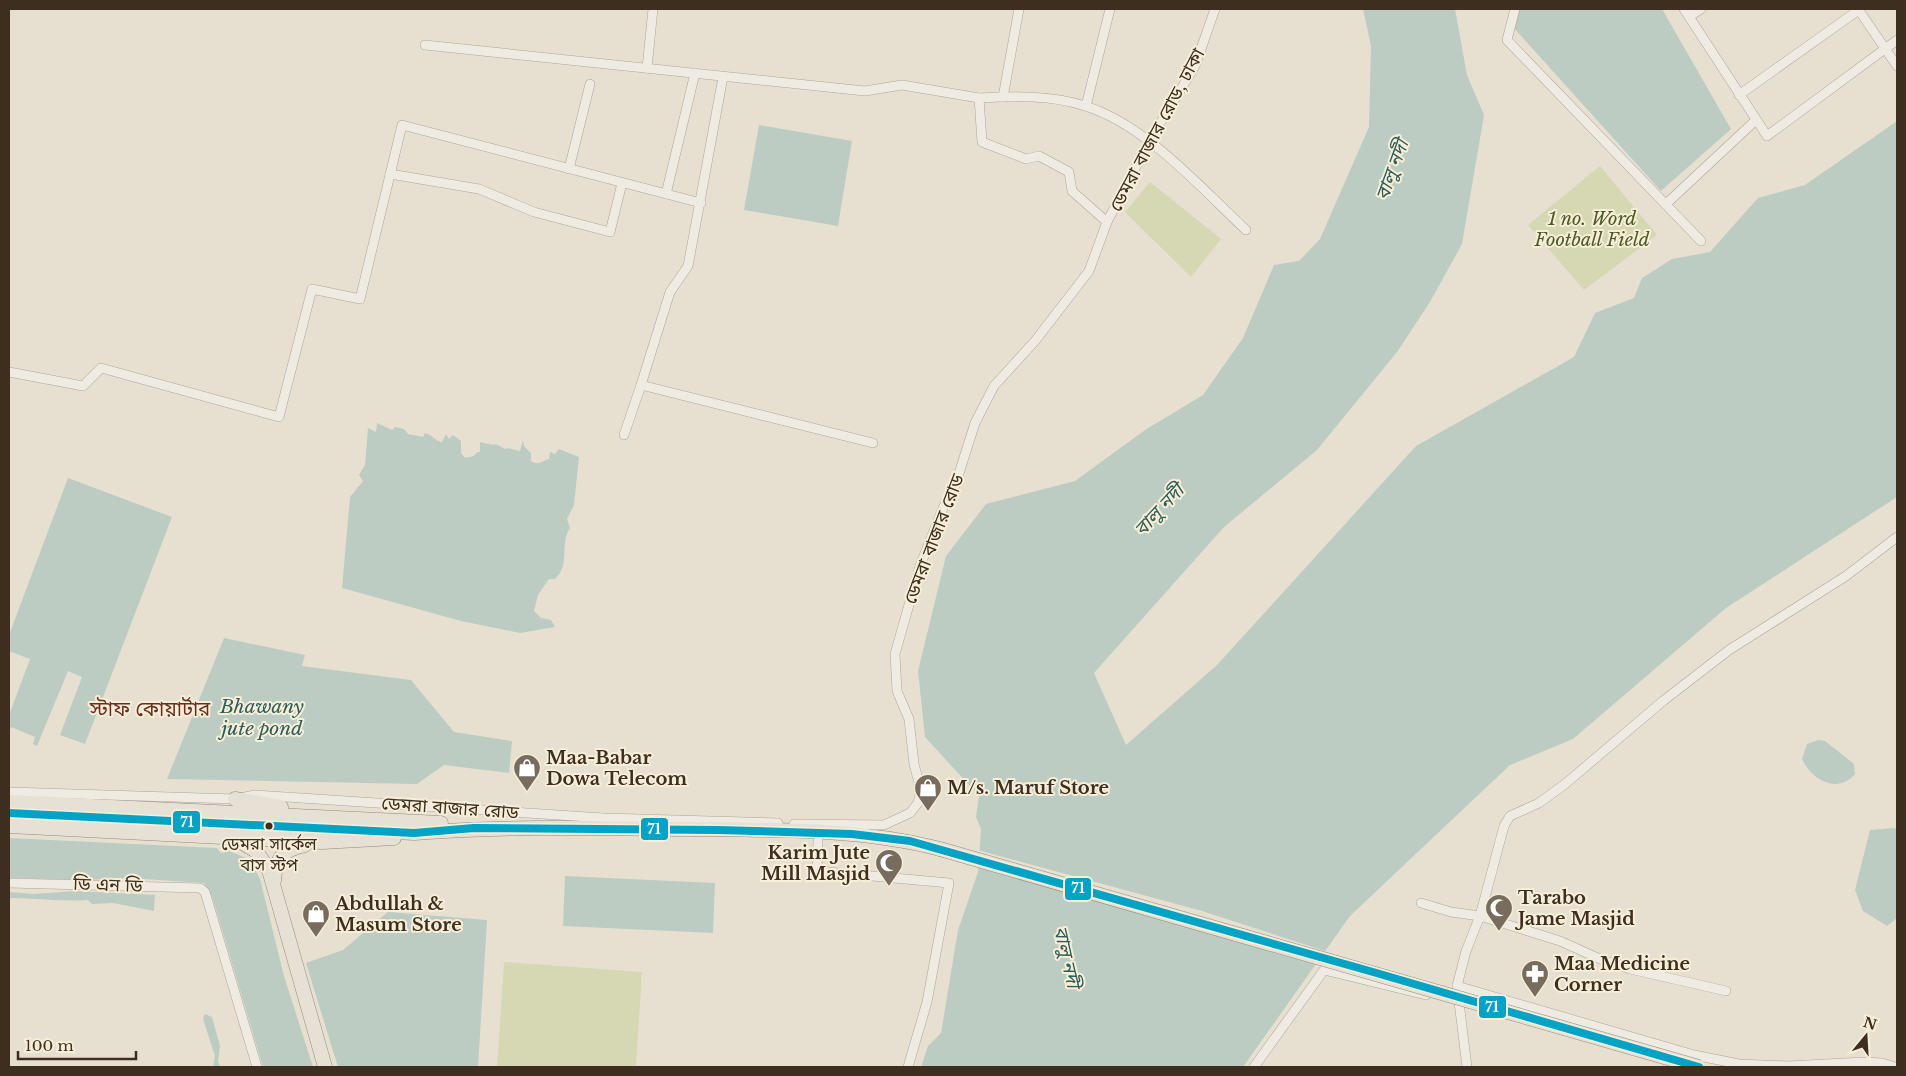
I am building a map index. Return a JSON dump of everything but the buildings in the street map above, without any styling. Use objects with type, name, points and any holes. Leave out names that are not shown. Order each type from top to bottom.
[{"type":"main road","points":[[235,799],[334,817]]},
{"type":"main road","points":[[9,802],[334,817],[447,824],[474,828]]},
{"type":"main road","points":[[9,813],[414,833],[474,828],[718,830],[852,834],[903,840],[1699,1067]]},
{"type":"main road","points":[[9,826],[322,842],[386,840],[414,833]]},
{"type":"main road","points":[[232,837],[248,844],[262,856],[274,884],[325,1067]]},
{"type":"main road","points":[[274,884],[274,870],[281,855],[293,847],[322,842]]},
{"type":"street","points":[[647,68],[653,9]]},
{"type":"street","points":[[1003,97],[1019,9]]},
{"type":"street","points":[[1086,106],[1110,9]]},
{"type":"street","name":"ডেমরা বাজার রোড, ঢাকা","points":[[1107,222],[1150,140],[1195,66],[1215,9]]},
{"type":"street","points":[[1515,9],[1507,40],[1701,241]]},
{"type":"street","points":[[1701,9],[1687,12],[1767,136],[1897,40]]},
{"type":"street","points":[[1739,94],[1859,9],[1897,66]]},
{"type":"street","points":[[425,45],[865,91],[902,85],[979,98],[1018,96],[1086,106],[1150,140],[1246,230]]},
{"type":"street","points":[[666,194],[695,74]]},
{"type":"street","points":[[624,435],[670,292],[688,266],[723,77]]},
{"type":"street","points":[[569,169],[590,84]]},
{"type":"street","points":[[979,98],[982,142],[1026,159],[1040,156],[1069,172],[1072,191],[1107,222]]},
{"type":"street","points":[[1666,204],[1756,120]]},
{"type":"street","points":[[9,372],[83,386],[102,368],[279,417],[312,290],[360,299],[402,125],[701,203]]},
{"type":"street","points":[[390,174],[479,190],[534,212],[610,232],[622,183]]},
{"type":"street","name":"ডেমরা বাজার রোড","points":[[9,792],[235,799],[255,795],[604,818],[804,824],[884,825],[910,813],[918,803],[921,790],[914,764],[909,719],[897,690],[895,654],[920,566],[943,508],[954,489],[975,423],[994,386],[1035,341],[1089,271],[1107,222]]},
{"type":"street","points":[[641,385],[873,443]]},
{"type":"street","points":[[1467,1067],[1457,986],[1466,950],[1480,916],[1504,826],[1510,816],[1539,803],[1565,784],[1649,713],[1729,650],[1846,576],[1897,537]]},
{"type":"street","points":[[818,842],[817,871],[949,883],[927,1002],[908,1067]]},
{"type":"street","name":"ডি এন ডি","points":[[9,883],[193,886],[200,888],[205,892],[257,1067]]},
{"type":"street","points":[[1421,902],[1451,912],[1480,916],[1560,941],[1600,959],[1630,968],[1726,991]]},
{"type":"street","points":[[1254,1067],[1324,970],[1460,1004]]},
{"type":"street","points":[[1457,986],[1694,1055],[1739,1064],[1788,1067],[1864,1062],[1882,1063],[1894,1067]]},
{"type":"green space","name":"1 no. Word Football Field","points":[[1600,166],[1657,235],[1584,290],[1528,225]]},
{"type":"green space","points":[[1150,182],[1221,239],[1191,277],[1125,212]]},
{"type":"green space","points":[[504,962],[642,972],[636,1067],[497,1067]]},
{"type":"water","name":"বালু নদী","points":[[1363,9],[1455,9],[1467,75],[1484,115],[1462,244],[1430,302],[1397,352],[1317,450],[1224,527],[1094,673],[1126,745],[1217,665],[1416,446],[1574,357],[1595,313],[1634,298],[1642,278],[1672,259],[1710,252],[1758,198],[1805,185],[1897,121],[1897,497],[1726,608],[1573,739],[1510,765],[1350,916],[1243,1067],[921,1067],[928,1046],[941,1033],[958,930],[978,872],[981,829],[976,817],[979,796],[925,737],[918,671],[946,556],[986,504],[1075,481],[1145,430],[1203,395],[1243,338],[1274,265],[1299,261],[1320,239],[1369,127],[1371,46]]},
{"type":"water","points":[[1517,9],[1662,9],[1731,129],[1661,191],[1513,27]]},
{"type":"water","points":[[759,125],[852,141],[838,226],[744,210]]},
{"type":"water","points":[[377,423],[392,430],[395,427],[404,429],[408,434],[423,437],[425,433],[442,442],[446,434],[449,439],[453,435],[461,441],[461,453],[465,458],[480,452],[480,442],[496,444],[505,449],[520,451],[523,440],[524,446],[531,453],[531,461],[534,462],[538,463],[549,459],[550,452],[555,454],[559,449],[579,457],[574,505],[567,519],[570,528],[565,541],[563,567],[555,579],[549,579],[538,595],[534,611],[541,618],[551,620],[555,627],[520,633],[461,621],[342,588],[350,497],[363,481],[359,475],[365,465],[368,428],[376,432]]},
{"type":"water","points":[[68,478],[172,517],[85,744],[60,735],[82,677],[68,671],[37,746],[33,744],[35,737],[11,727],[9,731],[9,715],[30,659],[9,651],[9,635]]},
{"type":"water","name":"Bhawany jute pond","points":[[224,638],[305,655],[302,666],[411,680],[454,732],[512,741],[509,773],[444,765],[417,784],[167,779]]},
{"type":"water","points":[[1818,740],[1825,741],[1854,764],[1855,774],[1848,780],[1833,784],[1819,779],[1812,773],[1802,759],[1807,744]]},
{"type":"water","points":[[1897,829],[1897,918],[1887,926],[1863,911],[1855,890],[1870,830]]},
{"type":"water","points":[[9,838],[217,848],[221,853],[229,851],[249,859],[260,879],[284,976],[313,1067],[263,1067],[212,896],[204,883],[128,878],[86,880],[9,878]]},
{"type":"water","points":[[565,876],[715,883],[713,933],[563,926]]},
{"type":"water","points":[[76,891],[155,895],[154,911],[113,903],[92,904],[88,900],[68,901],[9,898],[9,892],[34,894]]},
{"type":"water","points":[[388,912],[487,920],[478,1067],[338,1067],[306,963],[343,950]]},
{"type":"water","points":[[205,1014],[212,1017],[220,1046],[218,1061],[220,1067],[213,1067],[215,1056],[203,1019]]},
{"type":"pier","points":[[977,850],[1202,911],[1328,952],[1321,962],[976,862]]},
{"type":"transit line","name":"71","points":[[9,813],[414,833],[474,828],[718,830],[852,834],[910,841],[1373,972],[1699,1067]]},
{"type":"place","name":"Maa-Babar Dowa Telecom","points":[[527,792]]},
{"type":"place","name":"M/s. Maruf Store","points":[[928,812]]},
{"type":"place","name":"ডেমরা সার্কেল বাস স্টপ","points":[[269,826]]},
{"type":"place","name":"Karim Jute Mill Masjid","points":[[889,887]]},
{"type":"place","name":"Tarabo Jame Masjid","points":[[1499,932]]},
{"type":"place","name":"Abdullah & Masum Store","points":[[316,938]]},
{"type":"place","name":"Maa Medicine Corner","points":[[1535,998]]},
{"type":"district","name":"স্টাফ কোয়ার্টার","points":[[150,709]]}]
